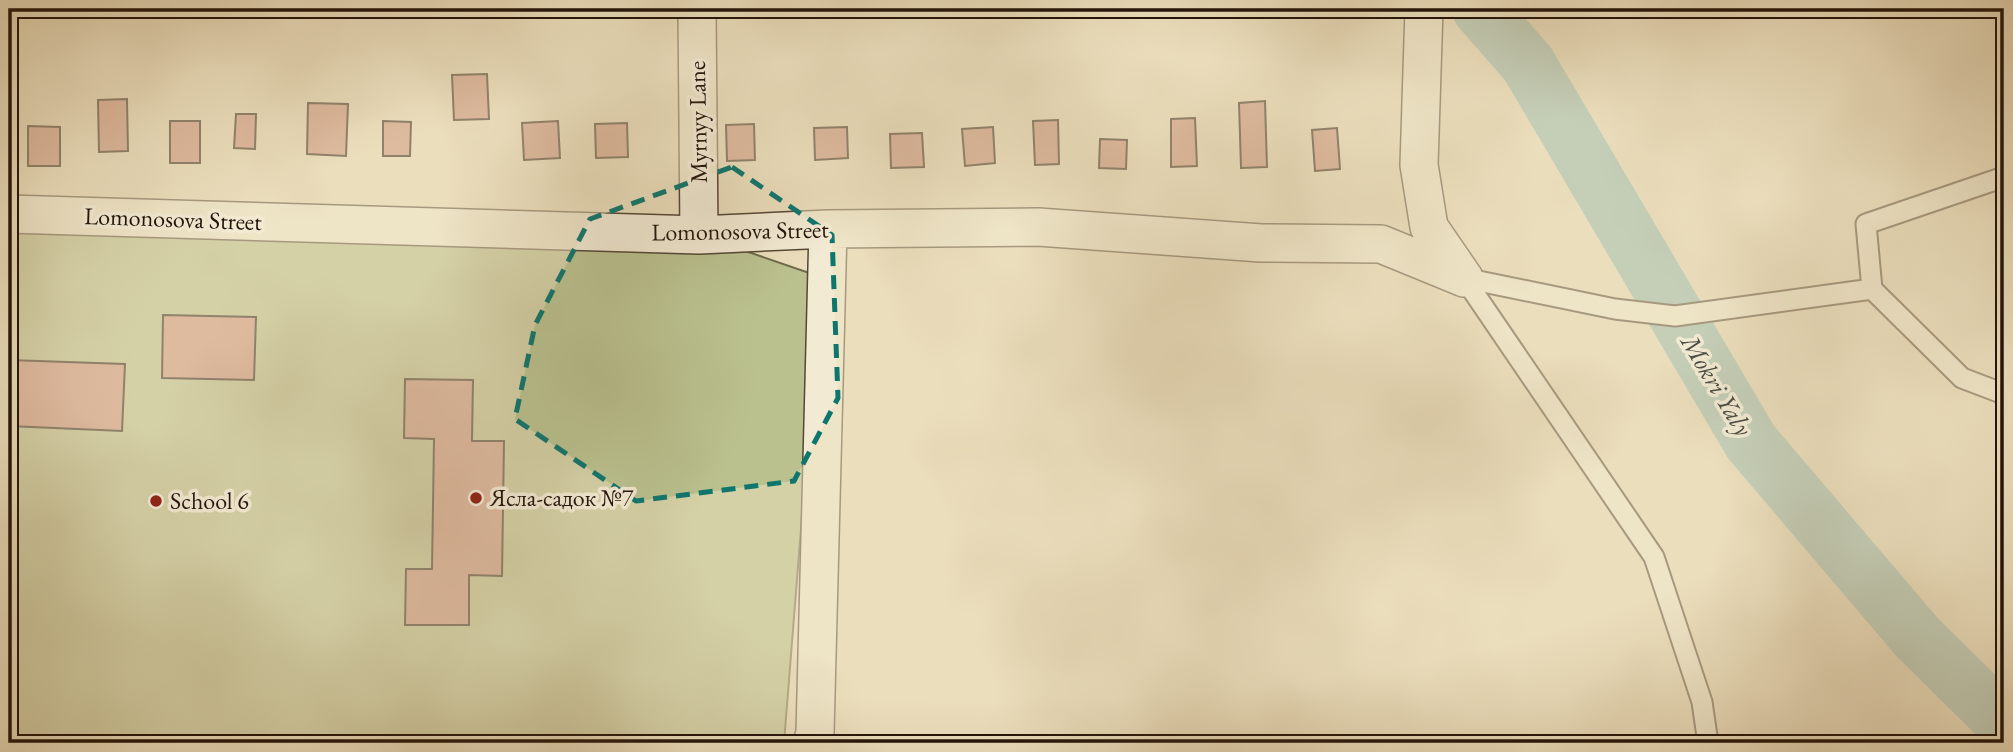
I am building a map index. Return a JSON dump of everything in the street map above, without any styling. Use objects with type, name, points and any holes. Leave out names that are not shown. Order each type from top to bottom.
[{"type":"street","name":"Myrnyy Lane","points":[[697,9],[699,235]]},
{"type":"street","points":[[1423,9],[1419,165],[1429,227],[1464,278]]},
{"type":"street","name":"Lomonosova Street","points":[[9,214],[699,235],[828,229],[1038,227],[1261,243],[1381,244],[1464,278]]},
{"type":"street","points":[[812,743],[815,733],[828,229]]},
{"type":"lane","points":[[2004,177],[1866,224],[1872,289],[1962,378],[2004,394]]},
{"type":"lane","points":[[1464,278],[1615,309],[1675,316],[1872,289]]},
{"type":"lane","points":[[1464,278],[1654,557],[1702,702],[1708,743]]},
{"type":"highlighted area","points":[[732,167],[832,235],[838,398],[794,481],[636,501],[515,419],[535,325],[590,219]]},
{"type":"green space","points":[[9,214],[699,235],[821,277],[784,743],[9,743]]},
{"type":"building","points":[[487,74],[489,119],[454,120],[452,75]]},
{"type":"building","points":[[127,99],[128,151],[99,152],[98,100]]},
{"type":"building","points":[[1265,101],[1267,167],[1241,168],[1239,103]]},
{"type":"building","points":[[308,103],[348,104],[346,156],[307,154]]},
{"type":"building","points":[[236,114],[256,114],[255,149],[234,148]]},
{"type":"building","points":[[1195,118],[1197,166],[1171,167],[1171,119]]},
{"type":"building","points":[[1058,120],[1059,164],[1035,165],[1033,121]]},
{"type":"building","points":[[170,121],[200,121],[200,163],[170,163]]},
{"type":"building","points":[[383,121],[411,122],[410,156],[383,156]]},
{"type":"building","points":[[558,121],[560,158],[524,160],[522,123]]},
{"type":"building","points":[[627,123],[628,157],[596,158],[595,124]]},
{"type":"building","points":[[754,124],[755,160],[727,161],[726,125]]},
{"type":"building","points":[[28,126],[60,127],[60,166],[28,166]]},
{"type":"building","points":[[847,127],[848,158],[815,160],[814,128]]},
{"type":"building","points":[[993,127],[995,163],[965,166],[962,129]]},
{"type":"building","points":[[1337,128],[1340,169],[1315,171],[1312,130]]},
{"type":"building","points":[[922,133],[924,167],[891,168],[890,134]]},
{"type":"building","points":[[1100,139],[1127,140],[1126,169],[1099,168]]},
{"type":"building","points":[[163,315],[256,317],[254,380],[162,378]]},
{"type":"building","points":[[9,360],[125,364],[122,431],[9,426]]},
{"type":"building","points":[[405,379],[473,380],[472,441],[504,441],[502,576],[469,575],[469,625],[405,625],[406,569],[432,569],[434,439],[404,438]]},
{"type":"waterway","name":"Mokri Yaly","points":[[1480,9],[1528,64],[1751,442],[1917,637],[2004,723]]},
{"type":"place","name":"Ясла-садок №7","points":[[476,498]]},
{"type":"place","name":"School 6","points":[[156,501]]}]
